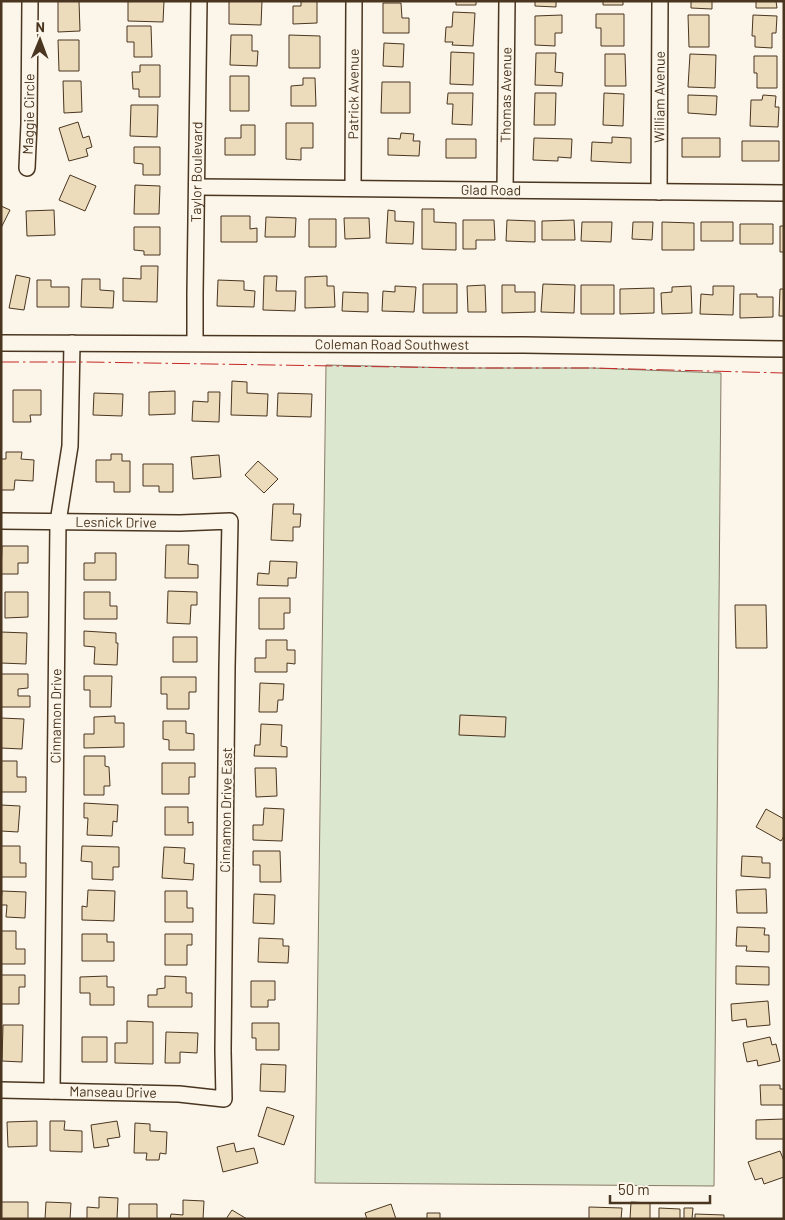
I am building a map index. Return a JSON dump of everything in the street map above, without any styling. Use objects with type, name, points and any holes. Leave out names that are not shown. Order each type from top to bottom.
[{"type":"street","name":"Maggie Circle","points":[[27,168],[30,1]]},
{"type":"street","name":"Taylor Boulevard","points":[[196,343],[199,1]]},
{"type":"street","name":"Patrick Avenue","points":[[352,188],[354,1]]},
{"type":"street","name":"Thomas Avenue","points":[[505,190],[507,1]]},
{"type":"street","name":"William Avenue","points":[[659,192],[660,1]]},
{"type":"street","name":"Glad Road","points":[[197,187],[784,193]]},
{"type":"street","name":"Coleman Road Southwest","points":[[1,342],[504,345],[784,350]]},
{"type":"street","name":"Cinnamon Drive","points":[[52,1091],[58,522],[70,446],[72,343]]},
{"type":"street","name":"Lesnick Drive","points":[[1,520],[180,523],[230,521]]},
{"type":"street","name":"Cinnamon Drive East","points":[[224,1099],[230,521]]},
{"type":"street","name":"Manseau Drive","points":[[1,1090],[179,1094],[224,1099]]},
{"type":"green space","points":[[326,365],[593,368],[721,373],[714,1186],[315,1183]]},
{"type":"building","points":[[58,1],[79,1],[80,31],[58,32]]},
{"type":"building","points":[[128,1],[164,1],[163,22],[128,21]]},
{"type":"building","points":[[229,1],[262,1],[261,25],[229,24]]},
{"type":"building","points":[[301,1],[317,1],[317,23],[293,24],[293,6],[301,6]]},
{"type":"building","points":[[456,1],[476,1],[476,5],[456,5]]},
{"type":"building","points":[[535,1],[556,1],[556,7],[535,6]]},
{"type":"building","points":[[603,1],[623,1],[623,5],[603,5]]},
{"type":"building","points":[[691,1],[712,1],[712,9],[691,8]]},
{"type":"building","points":[[756,1],[776,1],[777,8],[756,8]]},
{"type":"building","points":[[383,3],[401,3],[402,18],[409,18],[409,33],[383,33]]},
{"type":"building","points":[[453,12],[475,13],[473,46],[452,45],[453,42],[445,42],[446,27],[452,27]]},
{"type":"building","points":[[596,14],[624,14],[624,46],[601,46],[601,28],[596,28]]},
{"type":"building","points":[[562,15],[562,33],[555,33],[555,46],[535,45],[535,16]]},
{"type":"building","points":[[688,15],[709,15],[709,47],[689,47]]},
{"type":"building","points":[[753,15],[777,16],[776,33],[772,33],[772,48],[755,47],[755,36],[752,36]]},
{"type":"building","points":[[127,26],[151,26],[152,57],[134,57],[134,42],[127,42]]},
{"type":"building","points":[[231,35],[252,35],[252,51],[258,51],[257,66],[230,65]]},
{"type":"building","points":[[289,35],[320,36],[320,68],[289,68]]},
{"type":"building","points":[[58,40],[79,40],[79,71],[59,71]]},
{"type":"building","points":[[384,43],[404,44],[403,67],[383,66]]},
{"type":"building","points":[[451,52],[474,53],[473,85],[450,84]]},
{"type":"building","points":[[536,53],[556,53],[555,72],[563,73],[562,86],[535,85]]},
{"type":"building","points":[[605,54],[625,54],[626,86],[605,86]]},
{"type":"building","points":[[690,54],[716,55],[715,88],[688,87]]},
{"type":"building","points":[[754,56],[777,56],[777,88],[757,88],[757,73],[754,73]]},
{"type":"building","points":[[140,65],[160,65],[160,97],[139,97],[139,89],[133,89],[132,72],[140,72]]},
{"type":"building","points":[[230,76],[249,76],[249,111],[230,111]]},
{"type":"building","points":[[303,78],[315,78],[316,106],[291,106],[291,86],[303,85]]},
{"type":"building","points":[[63,81],[81,81],[82,112],[64,113]]},
{"type":"building","points":[[382,82],[410,82],[410,113],[381,113]]},
{"type":"building","points":[[448,93],[473,93],[472,125],[452,124],[453,104],[447,104]]},
{"type":"building","points":[[535,93],[556,93],[555,125],[534,125]]},
{"type":"building","points":[[604,93],[624,94],[623,126],[603,125]]},
{"type":"building","points":[[688,95],[717,96],[716,115],[688,113]]},
{"type":"building","points":[[763,95],[776,96],[775,107],[779,107],[778,127],[750,126],[751,100],[762,100]]},
{"type":"building","points":[[131,105],[158,105],[157,137],[130,136]]},
{"type":"building","points":[[78,122],[83,138],[89,136],[92,147],[86,149],[88,156],[69,161],[59,128]]},
{"type":"building","points":[[286,123],[313,123],[313,148],[301,148],[301,160],[286,159]]},
{"type":"building","points":[[241,125],[255,125],[255,155],[225,155],[225,138],[241,138]]},
{"type":"building","points":[[401,133],[414,134],[413,141],[420,141],[419,156],[388,155],[388,138],[400,139]]},
{"type":"building","points":[[612,137],[631,138],[631,163],[591,161],[592,142],[612,143]]},
{"type":"building","points":[[534,138],[572,139],[571,158],[558,157],[558,161],[533,160]]},
{"type":"building","points":[[682,138],[720,138],[720,157],[682,157]]},
{"type":"building","points":[[446,139],[476,139],[476,158],[446,158]]},
{"type":"building","points":[[742,141],[779,141],[779,161],[742,161]]},
{"type":"building","points":[[134,147],[160,147],[160,175],[143,175],[143,164],[134,163]]},
{"type":"building","points":[[70,175],[96,186],[85,211],[59,200]]},
{"type":"building","points":[[135,185],[160,186],[159,214],[134,214]]},
{"type":"building","points":[[1,206],[10,210],[1,228]]},
{"type":"building","points":[[422,209],[434,209],[434,222],[456,223],[456,250],[422,249]]},
{"type":"building","points":[[54,210],[55,235],[27,236],[26,211]]},
{"type":"building","points":[[388,210],[395,211],[395,221],[414,222],[413,244],[386,243]]},
{"type":"building","points":[[221,216],[250,216],[250,229],[257,228],[257,242],[221,242]]},
{"type":"building","points":[[266,217],[296,218],[295,237],[265,237]]},
{"type":"building","points":[[344,218],[369,218],[370,238],[345,239]]},
{"type":"building","points":[[309,219],[336,219],[336,247],[309,247]]},
{"type":"building","points":[[463,220],[494,220],[495,240],[476,240],[476,249],[463,249]]},
{"type":"building","points":[[507,220],[535,221],[535,242],[506,241]]},
{"type":"building","points":[[574,220],[575,240],[542,240],[542,221]]},
{"type":"building","points":[[582,222],[612,222],[611,242],[581,241]]},
{"type":"building","points":[[633,222],[653,222],[652,240],[632,239]]},
{"type":"building","points":[[662,222],[694,223],[694,250],[662,250]]},
{"type":"building","points":[[701,222],[733,222],[733,241],[701,241]]},
{"type":"building","points":[[740,224],[773,224],[773,244],[740,244]]},
{"type":"building","points":[[780,226],[784,226],[784,252],[780,252]]},
{"type":"building","points":[[134,227],[160,227],[160,255],[144,255],[144,251],[134,250]]},
{"type":"building","points":[[141,266],[158,266],[157,302],[123,301],[123,278],[141,279]]},
{"type":"building","points":[[16,275],[30,278],[24,310],[9,308]]},
{"type":"building","points":[[264,276],[277,276],[276,291],[296,291],[295,311],[263,310]]},
{"type":"building","points":[[327,276],[327,286],[334,286],[335,307],[305,308],[305,277]]},
{"type":"building","points":[[82,279],[100,279],[100,290],[114,291],[113,308],[81,307]]},
{"type":"building","points":[[37,280],[51,280],[51,287],[69,287],[69,307],[37,307]]},
{"type":"building","points":[[218,280],[244,281],[244,290],[255,291],[254,307],[217,306]]},
{"type":"building","points":[[423,284],[457,284],[457,313],[423,313]]},
{"type":"building","points":[[543,284],[575,285],[574,313],[541,312]]},
{"type":"building","points":[[485,285],[486,312],[468,312],[467,286]]},
{"type":"building","points":[[502,285],[515,285],[515,292],[535,292],[535,312],[502,313]]},
{"type":"building","points":[[581,285],[614,285],[614,314],[581,314]]},
{"type":"building","points":[[395,286],[416,287],[414,312],[382,311],[383,291],[395,292]]},
{"type":"building","points":[[691,286],[692,313],[662,314],[661,293],[672,292],[672,287]]},
{"type":"building","points":[[713,286],[734,286],[733,315],[700,314],[701,294],[713,295]]},
{"type":"building","points":[[654,288],[654,313],[620,314],[620,289]]},
{"type":"building","points":[[780,289],[784,289],[784,316],[779,316]]},
{"type":"building","points":[[343,292],[368,293],[368,312],[342,311]]},
{"type":"building","points":[[740,294],[757,294],[757,297],[773,297],[773,317],[740,318]]},
{"type":"building","points":[[232,381],[247,382],[247,393],[268,394],[267,416],[231,415]]},
{"type":"building","points":[[13,390],[41,390],[41,415],[30,415],[31,422],[13,422]]},
{"type":"building","points":[[175,391],[175,414],[149,415],[149,392]]},
{"type":"building","points":[[208,392],[220,392],[219,422],[192,421],[193,401],[208,402]]},
{"type":"building","points":[[94,393],[123,394],[122,416],[93,415]]},
{"type":"building","points":[[278,393],[312,394],[311,417],[277,416]]},
{"type":"building","points":[[6,452],[22,452],[21,459],[34,460],[33,481],[15,480],[14,490],[1,490],[1,459],[6,459]]},
{"type":"building","points":[[111,454],[122,454],[122,461],[130,461],[130,492],[114,492],[114,482],[96,482],[96,460],[111,460]]},
{"type":"building","points":[[219,455],[221,477],[193,479],[191,457]]},
{"type":"building","points":[[258,461],[278,479],[264,493],[245,475]]},
{"type":"building","points":[[143,464],[173,464],[173,492],[159,492],[159,486],[143,486]]},
{"type":"building","points":[[273,504],[294,504],[293,514],[301,514],[300,527],[293,527],[293,541],[271,540]]},
{"type":"building","points":[[166,545],[189,545],[188,564],[198,565],[198,578],[165,578]]},
{"type":"building","points":[[2,546],[28,546],[28,563],[18,563],[18,574],[1,574]]},
{"type":"building","points":[[95,553],[116,553],[116,580],[84,580],[84,563],[95,563]]},
{"type":"building","points":[[270,561],[297,562],[296,578],[288,578],[288,586],[257,585],[258,573],[269,574]]},
{"type":"building","points":[[168,591],[197,592],[197,605],[191,605],[190,624],[167,623]]},
{"type":"building","points":[[5,592],[28,592],[28,617],[5,618]]},
{"type":"building","points":[[84,592],[110,592],[110,606],[117,606],[117,619],[84,619]]},
{"type":"building","points":[[259,598],[290,598],[290,613],[284,613],[284,629],[259,629]]},
{"type":"building","points":[[735,605],[766,605],[767,648],[736,648]]},
{"type":"building","points":[[84,631],[116,633],[116,643],[118,643],[117,665],[94,664],[95,647],[84,646]]},
{"type":"building","points":[[1,632],[27,633],[26,664],[1,663]]},
{"type":"building","points":[[173,637],[197,637],[197,662],[173,662]]},
{"type":"building","points":[[266,640],[287,640],[287,650],[295,650],[295,664],[287,663],[287,672],[255,672],[255,658],[266,658]]},
{"type":"building","points":[[1,674],[28,674],[28,688],[18,689],[18,696],[30,696],[30,707],[1,707]]},
{"type":"building","points":[[84,676],[112,676],[111,707],[90,707],[90,690],[84,690]]},
{"type":"building","points":[[161,677],[196,677],[196,692],[189,692],[189,709],[167,709],[167,694],[161,694]]},
{"type":"building","points":[[260,683],[284,684],[283,700],[278,700],[277,712],[259,712]]},
{"type":"building","points":[[460,715],[506,717],[505,737],[459,735]]},
{"type":"building","points":[[115,716],[115,723],[124,723],[124,747],[84,748],[84,734],[94,734],[94,717]]},
{"type":"building","points":[[1,718],[24,719],[22,749],[1,748]]},
{"type":"building","points":[[163,721],[186,721],[186,733],[194,734],[194,750],[169,750],[169,740],[163,739]]},
{"type":"building","points":[[261,724],[282,725],[281,746],[287,747],[287,757],[254,756],[255,745],[260,745]]},
{"type":"building","points":[[84,756],[105,756],[105,766],[109,767],[110,786],[104,786],[104,795],[84,795]]},
{"type":"building","points":[[1,761],[17,761],[17,777],[26,777],[26,792],[1,792]]},
{"type":"building","points":[[162,763],[195,763],[195,777],[189,777],[189,794],[162,794]]},
{"type":"building","points":[[255,768],[276,768],[277,796],[256,797]]},
{"type":"building","points":[[84,803],[118,805],[117,822],[113,821],[112,836],[87,835],[88,818],[84,818]]},
{"type":"building","points":[[1,805],[20,806],[18,832],[1,831]]},
{"type":"building","points":[[165,807],[188,807],[188,823],[193,822],[193,835],[165,835]]},
{"type":"building","points":[[264,808],[284,809],[282,841],[253,840],[253,825],[263,825]]},
{"type":"building","points":[[766,809],[784,819],[784,836],[781,841],[756,827]]},
{"type":"building","points":[[1,846],[20,846],[20,863],[26,863],[26,877],[1,877]]},
{"type":"building","points":[[82,846],[119,847],[119,867],[113,867],[113,880],[92,879],[92,862],[81,861]]},
{"type":"building","points":[[164,847],[185,848],[184,863],[194,864],[193,880],[162,878]]},
{"type":"building","points":[[253,851],[280,851],[281,882],[260,882],[260,865],[253,865]]},
{"type":"building","points":[[742,856],[762,857],[762,863],[770,863],[770,878],[741,876]]},
{"type":"building","points":[[766,889],[767,913],[737,913],[736,890]]},
{"type":"building","points":[[88,890],[115,891],[114,921],[82,920],[82,906],[87,907]]},
{"type":"building","points":[[2,891],[26,892],[25,918],[6,917],[7,905],[1,905]]},
{"type":"building","points":[[165,891],[187,891],[187,908],[193,908],[193,922],[165,922]]},
{"type":"building","points":[[254,894],[275,895],[274,924],[253,923]]},
{"type":"building","points":[[737,927],[765,928],[764,935],[769,935],[769,952],[746,951],[747,946],[736,946]]},
{"type":"building","points":[[1,931],[16,931],[16,949],[25,949],[25,964],[1,964]]},
{"type":"building","points":[[82,934],[107,934],[107,942],[114,942],[114,961],[82,961]]},
{"type":"building","points":[[165,934],[192,934],[192,945],[187,945],[187,965],[165,965]]},
{"type":"building","points":[[259,938],[283,939],[283,946],[289,946],[288,963],[258,962]]},
{"type":"building","points":[[736,966],[769,967],[769,985],[736,984]]},
{"type":"building","points":[[1,975],[25,975],[25,987],[19,987],[19,1004],[1,1004]]},
{"type":"building","points":[[107,976],[107,987],[114,987],[114,1005],[90,1005],[90,993],[80,993],[80,977]]},
{"type":"building","points":[[165,976],[186,977],[186,993],[192,993],[192,1007],[148,1007],[148,995],[157,995],[157,989],[165,988]]},
{"type":"building","points":[[251,981],[275,981],[275,1000],[268,1000],[268,1007],[251,1007]]},
{"type":"building","points":[[768,1001],[770,1025],[747,1027],[746,1019],[732,1021],[731,1004]]},
{"type":"building","points":[[127,1021],[153,1022],[153,1064],[115,1063],[115,1043],[127,1043]]},
{"type":"building","points":[[252,1023],[279,1023],[279,1050],[256,1050],[256,1038],[252,1038]]},
{"type":"building","points":[[3,1025],[23,1025],[22,1062],[2,1061]]},
{"type":"building","points":[[166,1032],[198,1033],[197,1053],[180,1052],[180,1063],[165,1063]]},
{"type":"building","points":[[82,1037],[107,1037],[107,1062],[82,1062]]},
{"type":"building","points":[[770,1037],[772,1045],[776,1044],[780,1061],[758,1066],[757,1060],[747,1062],[743,1043]]},
{"type":"building","points":[[261,1064],[286,1065],[285,1092],[260,1091]]},
{"type":"building","points":[[760,1085],[780,1085],[780,1089],[784,1089],[784,1105],[761,1105]]},
{"type":"building","points":[[267,1107],[294,1116],[284,1145],[258,1136]]},
{"type":"building","points":[[784,1119],[784,1139],[756,1139],[756,1120]]},
{"type":"building","points":[[37,1121],[37,1146],[8,1147],[7,1122]]},
{"type":"building","points":[[50,1121],[65,1121],[64,1130],[82,1131],[82,1152],[50,1151]]},
{"type":"building","points":[[117,1121],[120,1137],[107,1139],[109,1146],[94,1148],[91,1125]]},
{"type":"building","points":[[135,1123],[150,1124],[150,1131],[167,1132],[166,1154],[160,1153],[159,1160],[146,1160],[147,1153],[134,1153]]},
{"type":"building","points":[[234,1143],[236,1152],[254,1148],[258,1163],[223,1172],[217,1147]]},
{"type":"building","points":[[780,1151],[784,1161],[784,1177],[764,1184],[762,1178],[755,1180],[748,1162]]},
{"type":"building","points":[[99,1197],[118,1198],[117,1219],[87,1219],[87,1207],[99,1208]]},
{"type":"building","points":[[183,1200],[204,1201],[203,1219],[170,1219],[171,1214],[183,1215]]},
{"type":"building","points":[[1,1202],[28,1202],[28,1219],[1,1219]]},
{"type":"building","points":[[46,1202],[71,1203],[70,1219],[45,1219]]},
{"type":"building","points":[[631,1202],[650,1203],[650,1219],[630,1219]]},
{"type":"building","points":[[129,1204],[157,1204],[157,1219],[129,1219]]},
{"type":"building","points":[[391,1204],[396,1219],[367,1219],[365,1213]]},
{"type":"building","points":[[589,1207],[622,1208],[621,1219],[589,1219]]},
{"type":"building","points":[[659,1208],[680,1209],[680,1219],[659,1219]]},
{"type":"building","points":[[684,1208],[693,1208],[692,1219],[684,1219]]},
{"type":"building","points":[[232,1210],[247,1219],[226,1219]]},
{"type":"building","points":[[427,1213],[440,1213],[440,1219],[427,1219]]},
{"type":"building","points":[[695,1214],[724,1215],[724,1219],[695,1219]]},
{"type":"power","points":[[1,362],[593,368],[784,373]]}]
